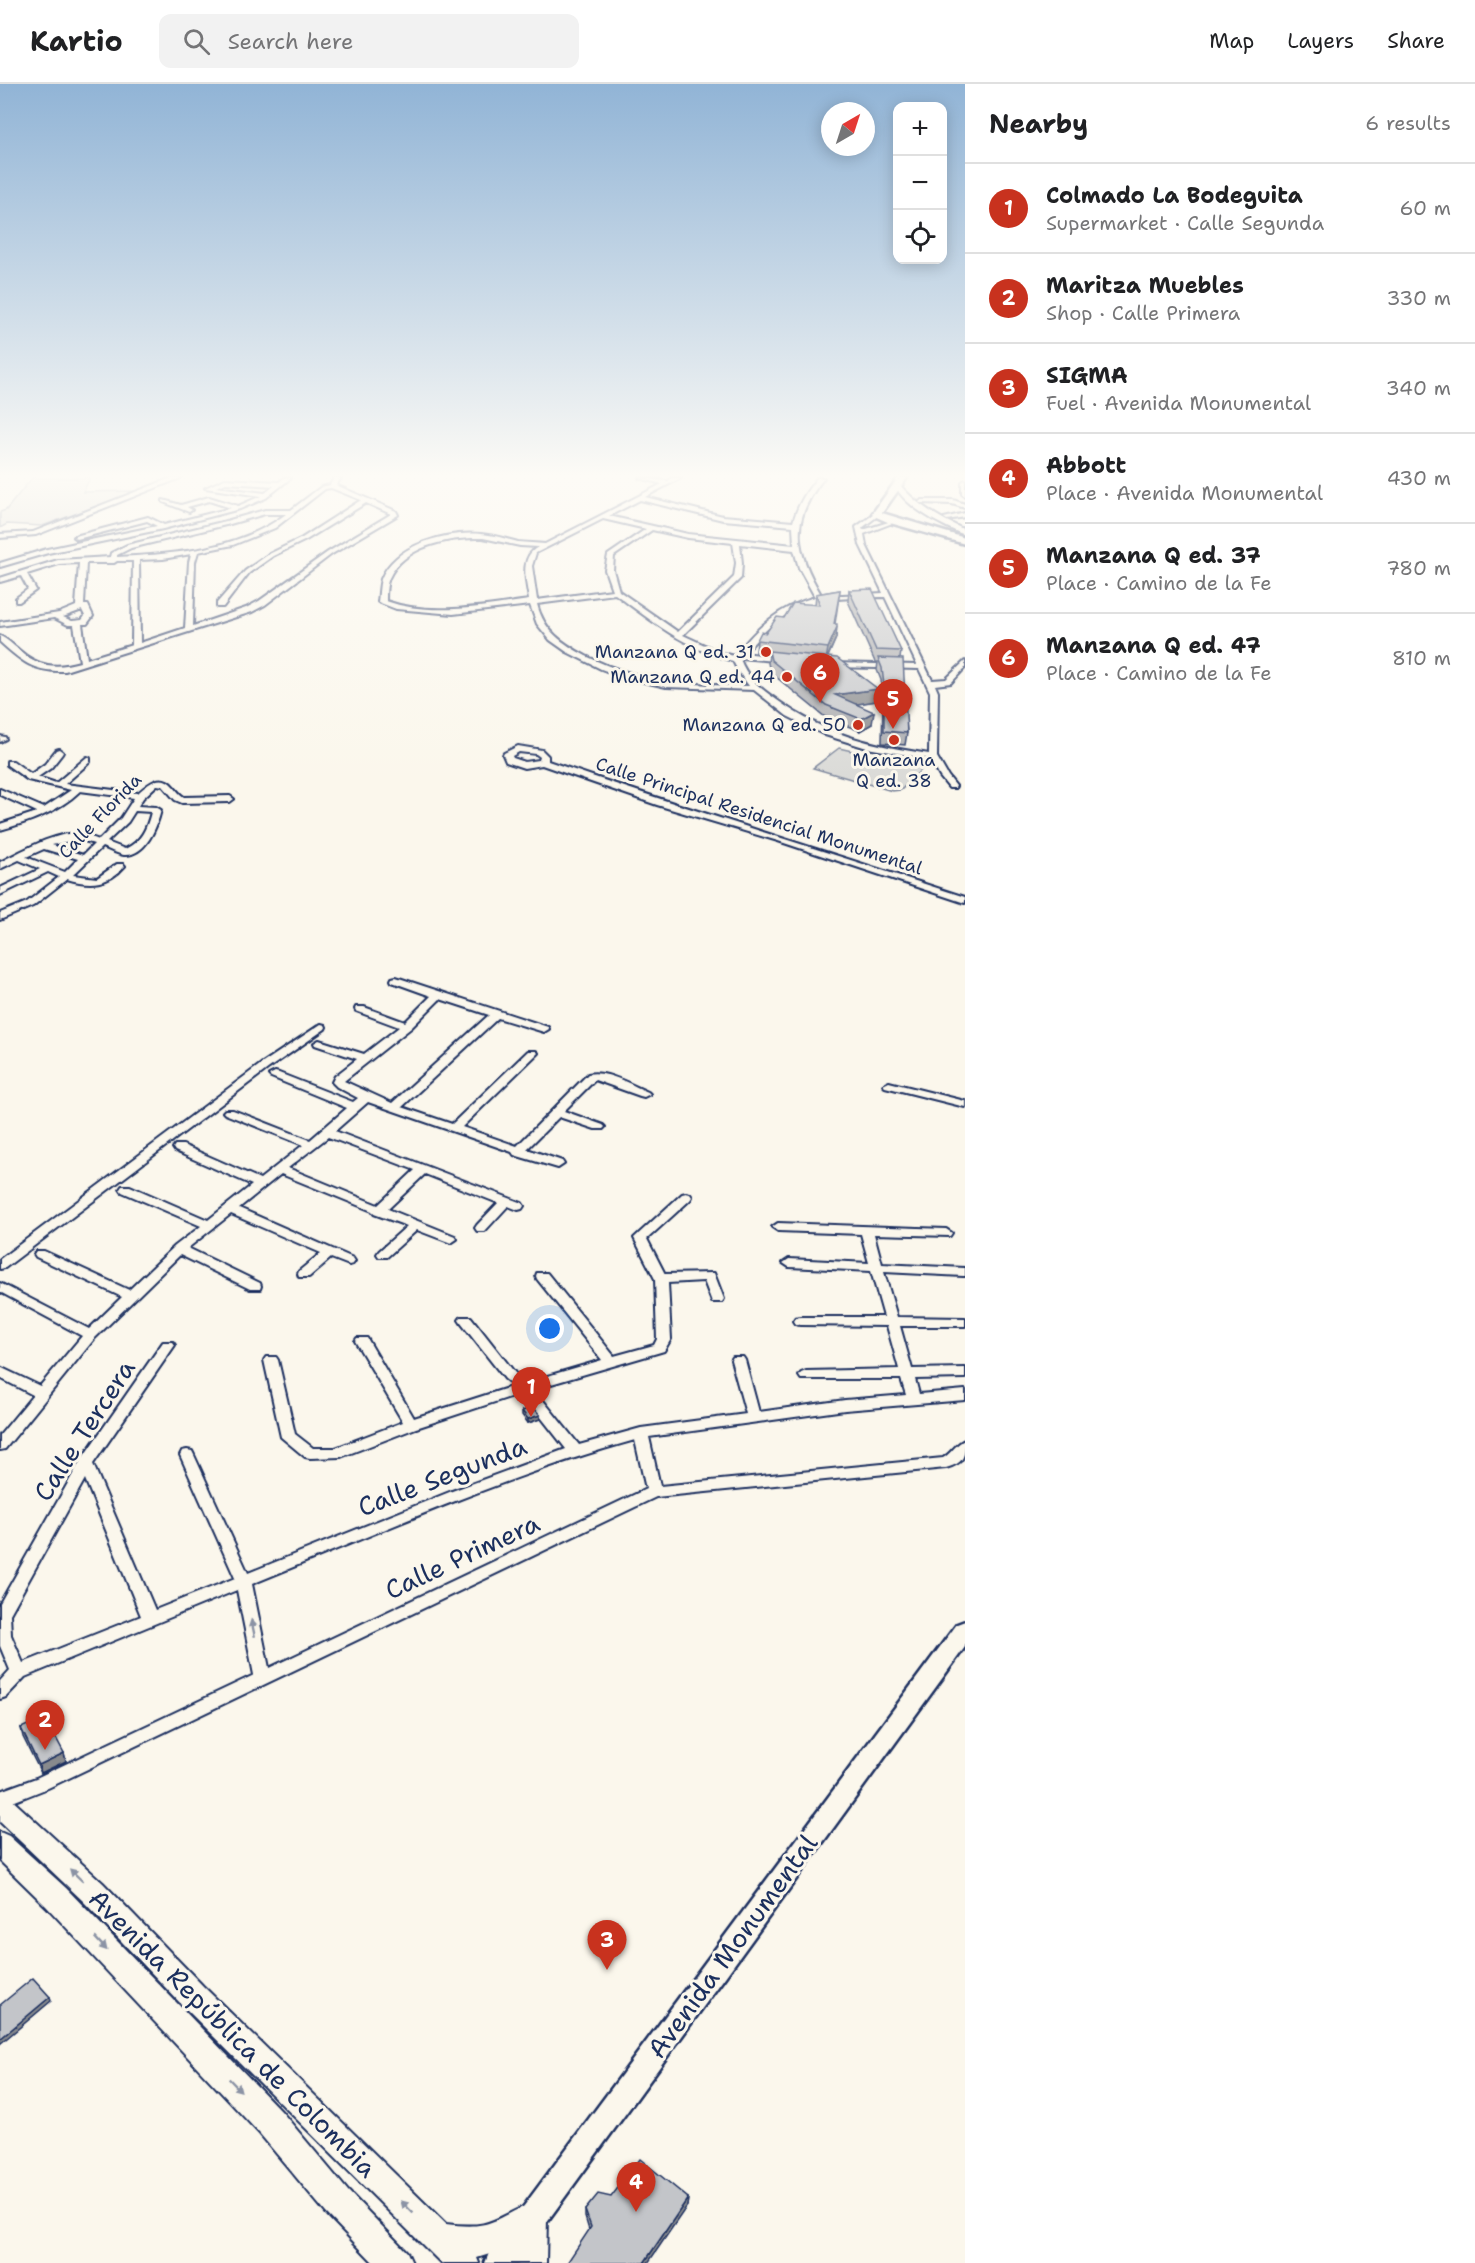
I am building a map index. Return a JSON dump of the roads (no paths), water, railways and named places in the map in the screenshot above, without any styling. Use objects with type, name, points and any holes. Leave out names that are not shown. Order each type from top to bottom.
[{"type":"main road","name":"Avenida Monumental","points":[[499,2263],[965,1630]]},
{"type":"main road","name":"Avenida República de Colombia","points":[[0,1805],[97,1896],[193,1996],[463,2263]]},
{"type":"main road","name":"Avenida República de Colombia","points":[[0,1844],[75,1917],[271,2123],[377,2250],[396,2263]]},
{"type":"main road","points":[[75,1917],[97,1896]]},
{"type":"main road","points":[[439,2239],[472,2242],[501,2236],[532,2218]]},
{"type":"main road","points":[[530,2263],[532,2218]]},
{"type":"street","points":[[19,600],[32,590],[26,580]]},
{"type":"street","points":[[80,607],[82,580]]},
{"type":"street","points":[[136,580],[136,647]]},
{"type":"street","points":[[189,630],[191,580]]},
{"type":"street","points":[[220,605],[241,580]]},
{"type":"street","points":[[0,638],[34,667],[53,670],[84,664],[232,616],[262,603],[293,580]]},
{"type":"street","points":[[387,580],[382,599],[384,604],[453,612],[616,592]]},
{"type":"street","points":[[531,580],[535,616],[553,639],[606,670],[638,681],[677,686],[755,688]]},
{"type":"street","points":[[612,580],[616,592],[678,636],[719,656],[794,662]]},
{"type":"street","points":[[678,636],[736,580]]},
{"type":"street","points":[[808,580],[819,598]]},
{"type":"street","points":[[878,580],[934,692],[933,757],[952,786]]},
{"type":"street","points":[[885,595],[819,598],[783,610],[738,657],[738,667],[755,688],[800,721],[831,736],[867,747],[933,757]]},
{"type":"street","points":[[0,624],[57,615],[80,607],[85,607],[89,616],[84,622],[78,624],[59,619],[57,615]]},
{"type":"street","points":[[78,624],[84,664]]},
{"type":"street","points":[[930,683],[948,681],[965,663]]},
{"type":"street","points":[[821,665],[920,667]]},
{"type":"street","points":[[31,778],[48,766],[59,752]]},
{"type":"street","points":[[58,786],[79,770],[87,760]]},
{"type":"street","name":"Calle Principal Residencial Monumental","points":[[543,762],[660,803],[781,838],[965,900]]},
{"type":"street","points":[[10,763],[31,778],[58,786],[140,796]]},
{"type":"street","name":"Calle Florida","points":[[3,913],[30,904],[67,875],[125,820],[140,796],[155,782],[163,782],[173,790],[177,798],[182,800],[230,800]]},
{"type":"street","points":[[3,824],[65,801],[76,790]]},
{"type":"street","points":[[0,792],[43,811]]},
{"type":"street","points":[[0,866],[45,846],[73,837],[125,852],[130,851],[144,840],[151,830],[156,810],[134,808]]},
{"type":"street","points":[[45,846],[84,858]]},
{"type":"street","points":[[19,857],[67,875],[91,881],[111,874],[120,866]]},
{"type":"street","points":[[0,892],[49,868]]},
{"type":"street","points":[[396,980],[544,1029]]},
{"type":"street","points":[[438,995],[407,1026],[339,1078],[338,1082],[366,1097],[394,1108],[558,1164]]},
{"type":"street","points":[[360,1010],[407,1026]]},
{"type":"street","points":[[394,1108],[496,1014]]},
{"type":"street","points":[[0,1265],[265,1066],[321,1027]]},
{"type":"street","points":[[319,1043],[365,1058]]},
{"type":"street","points":[[454,1129],[532,1053]]},
{"type":"street","points":[[275,1075],[355,1107]]},
{"type":"street","points":[[518,1152],[592,1076],[644,1094]]},
{"type":"street","points":[[889,1085],[965,1104]]},
{"type":"street","points":[[0,1445],[90,1335],[179,1249],[327,1132],[366,1097]]},
{"type":"street","points":[[229,1112],[310,1144]]},
{"type":"street","points":[[556,1112],[599,1127]]},
{"type":"street","points":[[327,1132],[512,1204],[481,1228]]},
{"type":"street","points":[[179,1148],[260,1184]]},
{"type":"street","points":[[378,1211],[424,1168]]},
{"type":"street","points":[[279,1169],[415,1226],[452,1239]]},
{"type":"street","points":[[126,1189],[210,1225]]},
{"type":"street","points":[[271,1360],[288,1437],[310,1453],[336,1452],[411,1424],[525,1387],[610,1360],[658,1348],[663,1344],[664,1339],[661,1279],[640,1238],[686,1197]]},
{"type":"street","points":[[229,1208],[349,1260]]},
{"type":"street","points":[[383,1254],[415,1226]]},
{"type":"street","points":[[778,1227],[946,1233]]},
{"type":"street","points":[[866,1230],[914,1399]]},
{"type":"street","points":[[179,1249],[255,1286]]},
{"type":"street","points":[[304,1274],[330,1252]]},
{"type":"street","points":[[40,1254],[132,1296]]},
{"type":"street","points":[[789,1263],[963,1272]]},
{"type":"street","points":[[542,1276],[610,1360]]},
{"type":"street","points":[[661,1279],[709,1276],[717,1299]]},
{"type":"street","points":[[0,1287],[90,1335]]},
{"type":"street","points":[[465,1320],[510,1376],[525,1387],[576,1451]]},
{"type":"street","points":[[800,1321],[965,1322]]},
{"type":"street","points":[[362,1341],[411,1424]]},
{"type":"street","name":"Calle Tercera","points":[[19,1672],[3,1635],[2,1614],[86,1464],[168,1345]]},
{"type":"street","points":[[738,1360],[754,1418]]},
{"type":"street","points":[[0,1372],[42,1393]]},
{"type":"street","points":[[807,1376],[965,1373]]},
{"type":"street","name":"Calle Segunda","points":[[0,1692],[19,1672],[457,1495],[576,1451],[640,1433],[845,1405],[965,1395]]},
{"type":"street","points":[[640,1433],[654,1492]]},
{"type":"street","name":"Calle Primera","points":[[0,1799],[42,1783],[654,1492],[946,1463],[955,1458],[965,1445]]},
{"type":"street","points":[[187,1455],[243,1580],[263,1677]]},
{"type":"street","points":[[86,1464],[150,1618]]},
{"type":"place","name":"Manzana Q ed. 31","points":[[766,652]]},
{"type":"place","name":"Manzana Q ed. 44","points":[[787,677]]},
{"type":"place","name":"Manzana Q ed. 47","points":[[820,703]]},
{"type":"place","name":"Manzana Q ed. 50","points":[[858,725]]},
{"type":"place","name":"Manzana Q ed. 37","points":[[893,729]]},
{"type":"place","name":"Manzana Q ed. 38","points":[[894,740]]},
{"type":"place","name":"Colmado La Bodeguita","points":[[531,1417]]},
{"type":"place","name":"Maritza Muebles","points":[[45,1750]]},
{"type":"place","name":"SIGMA","points":[[607,1970]]},
{"type":"place","name":"Abbott","points":[[636,2212]]}]
